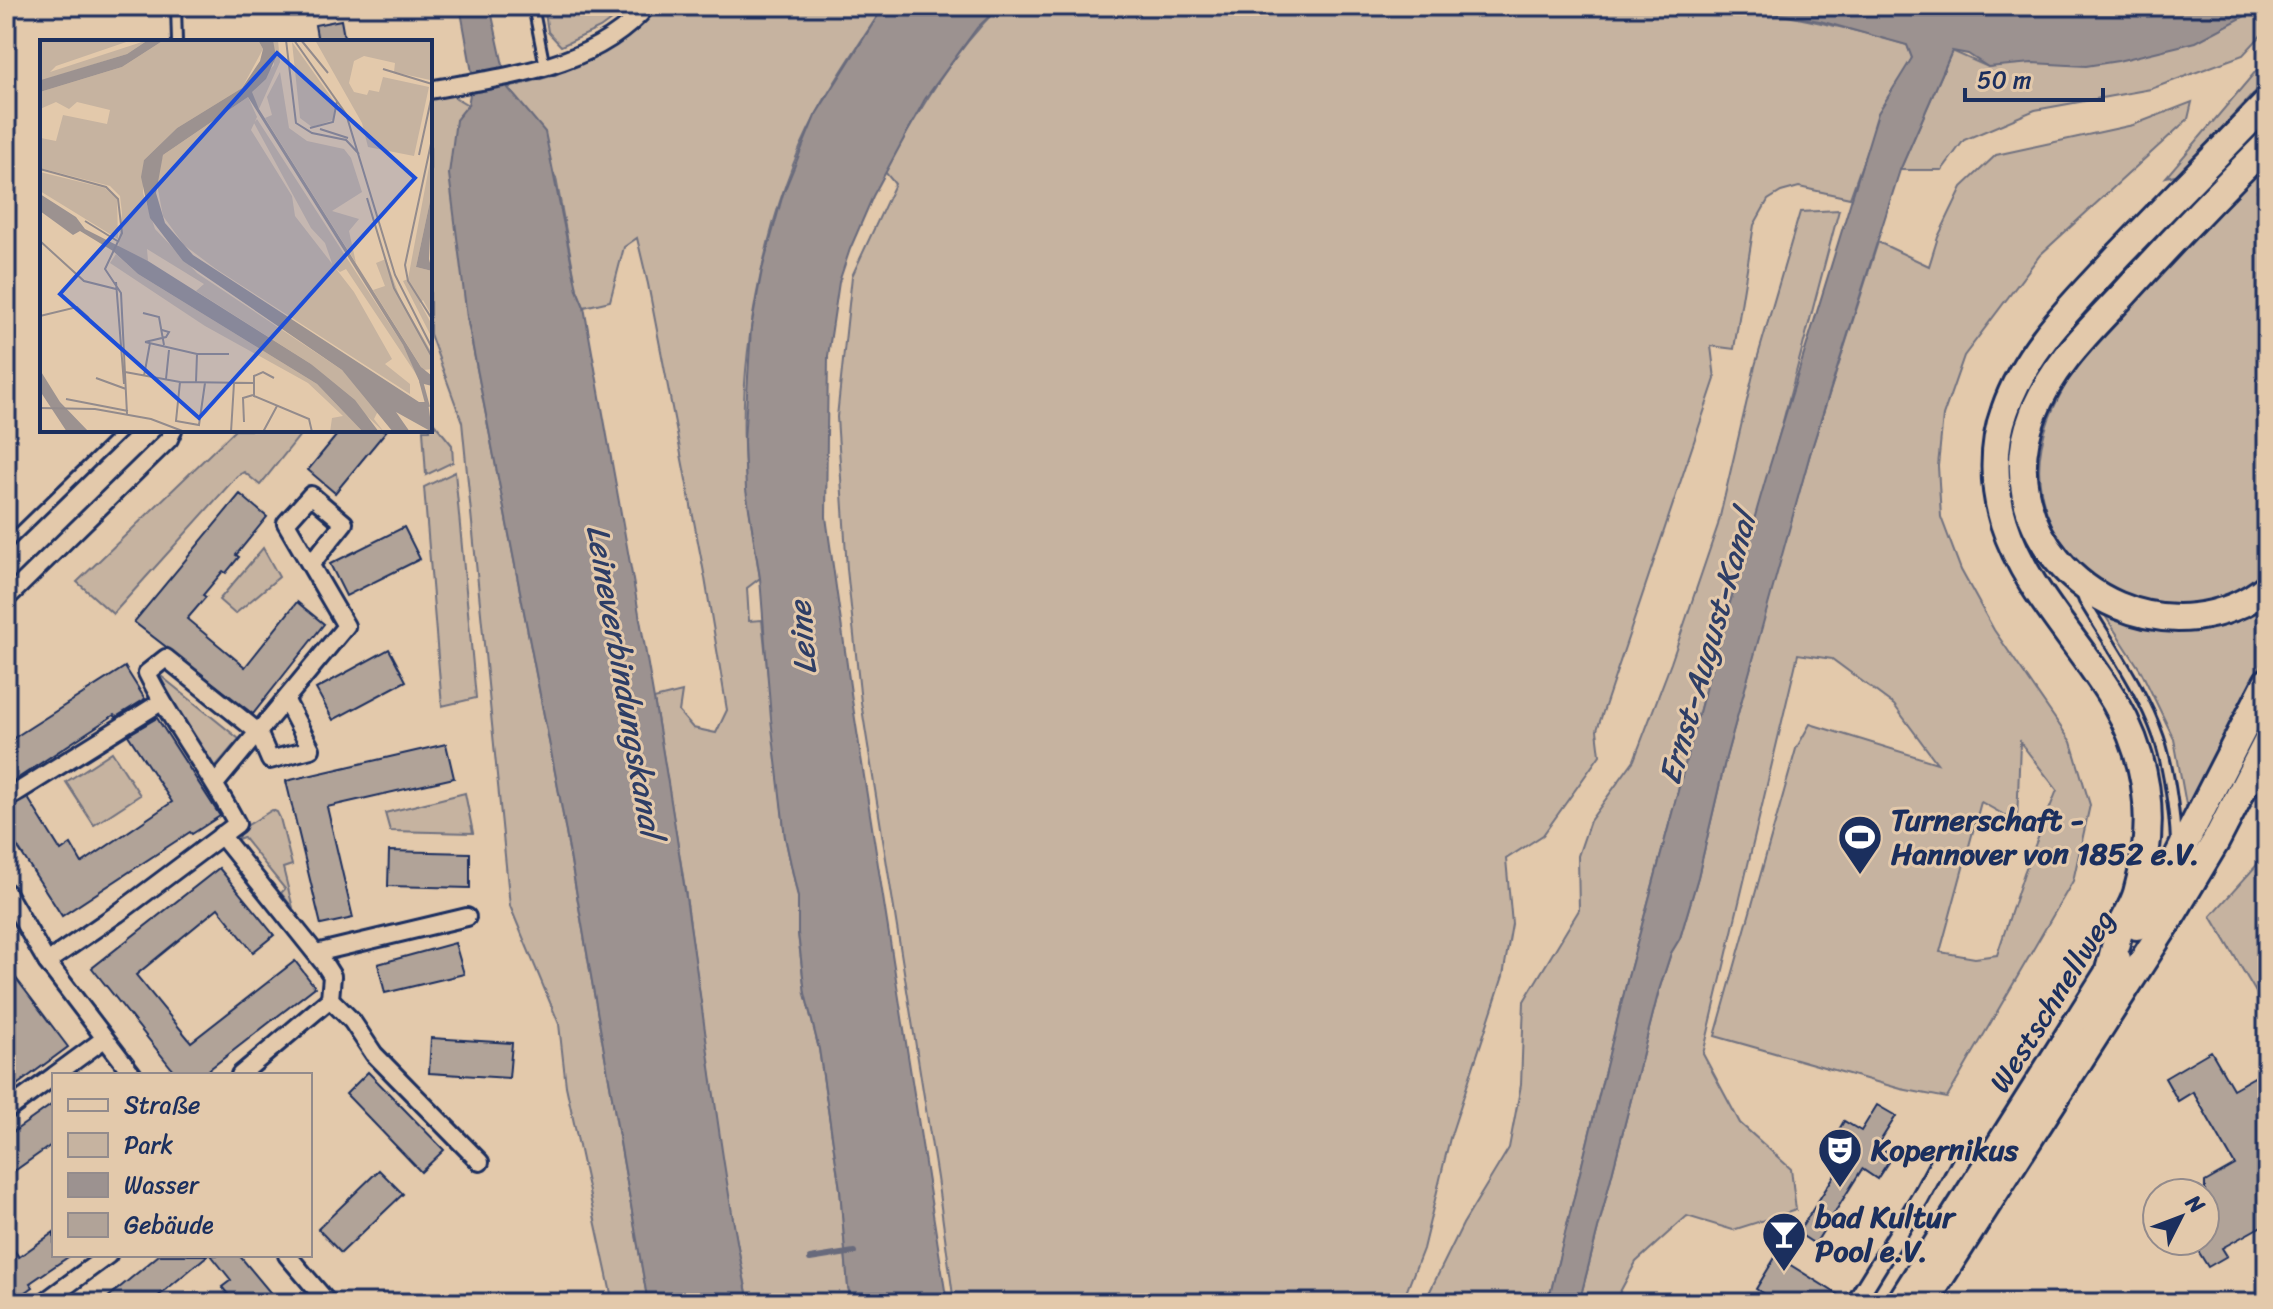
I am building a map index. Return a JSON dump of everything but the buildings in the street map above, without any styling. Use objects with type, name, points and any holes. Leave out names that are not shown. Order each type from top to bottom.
[{"type":"highway","points":[[2108,974],[2120,930],[2136,897],[2145,859],[2148,809],[2145,775],[2122,713],[2020,562],[2004,523],[1996,484],[2000,426],[2026,365],[2066,312],[2267,103]]},
{"type":"highway","points":[[2266,148],[2082,339],[2047,385],[2027,435],[2024,473],[2031,515],[2057,562],[2079,584],[2122,609],[2176,619],[2210,615],[2235,607],[2267,587]]},
{"type":"highway","name":"Westschnellweg","points":[[1900,1303],[2108,974],[2176,860],[2267,682]]},
{"type":"highway","name":"Westschnellweg","points":[[1924,1303],[2167,923],[2216,841],[2267,742]]},
{"type":"street","points":[[434,89],[561,63],[608,39],[647,6]]},
{"type":"street","points":[[6,599],[169,439],[172,432]]},
{"type":"street","points":[[216,783],[346,626],[311,564]]},
{"type":"street","points":[[47,962],[237,824],[216,783],[161,702],[147,673],[166,658],[258,732],[270,760],[311,749],[286,701]]},
{"type":"street","points":[[6,799],[161,702]]},
{"type":"street","points":[[221,835],[332,976],[330,999],[242,1073]]},
{"type":"street","points":[[6,892],[47,962],[131,1073]]},
{"type":"street","points":[[316,953],[467,917]]},
{"type":"street","points":[[330,999],[352,1021],[374,1054],[480,1162]]},
{"type":"street","points":[[59,1073],[104,1039]]},
{"type":"street","points":[[6,1111],[52,1078]]},
{"type":"street","points":[[1855,1303],[1945,1152]]},
{"type":"street","points":[[43,1303],[105,1257]]},
{"type":"street","points":[[289,1257],[328,1303]]},
{"type":"lane","points":[[176,6],[177,40]]},
{"type":"lane","points":[[533,6],[545,67]]},
{"type":"lane","points":[[6,150],[6,180]]},
{"type":"lane","points":[[6,545],[122,432]]},
{"type":"lane","points":[[2079,584],[2084,601],[2133,684],[2159,738],[2176,830],[2176,860]]},
{"type":"green space","points":[[544,6],[630,6],[600,28],[561,46],[548,32]]},
{"type":"green space","points":[[656,6],[884,6],[816,115],[784,190],[760,276],[752,320],[744,405],[746,479],[760,578],[747,588],[749,621],[762,620],[785,837],[798,897],[798,934],[805,993],[819,1049],[840,1189],[852,1303],[749,1303],[726,1186],[685,889],[654,699],[682,692],[679,712],[693,728],[716,733],[727,710],[705,578],[648,284],[637,238],[624,247],[610,301],[584,307],[577,290],[556,178],[508,88],[555,75],[613,45]]},
{"type":"green space","points":[[1000,6],[1730,6],[1819,22],[1907,45],[1912,58],[1865,156],[1850,198],[1799,187],[1781,192],[1768,200],[1754,225],[1734,349],[1711,346],[1715,379],[1597,730],[1600,755],[1543,835],[1506,859],[1512,924],[1503,976],[1450,1138],[1423,1249],[1402,1303],[954,1303],[861,702],[847,569],[837,417],[852,276],[895,184],[885,172],[951,64]]},
{"type":"green space","points":[[2258,6],[2267,6],[2267,29],[2243,55],[2151,89],[2035,110],[1964,140],[1942,170],[1900,170],[1952,51],[1988,67],[2249,14]]},
{"type":"green space","points":[[2267,58],[2267,79],[2179,174],[2166,177]]},
{"type":"green space","points":[[439,88],[468,105],[456,120],[467,317],[560,798],[648,1303],[613,1303],[566,1086],[559,1024],[510,906],[462,422],[432,340],[432,90]]},
{"type":"green space","points":[[2192,102],[2188,119],[2040,255],[1964,356],[1943,416],[1938,466],[1941,517],[1961,570],[1994,630],[2071,742],[2090,805],[2073,881],[1947,1098],[1901,1089],[1715,1036],[1796,749],[1810,724],[1937,763],[1894,705],[1832,659],[1798,654],[1703,1054],[1740,1123],[1791,1169],[1796,1210],[1733,1230],[1687,1216],[1636,1262],[1614,1303],[1579,1303],[1659,990],[1671,953],[1680,938],[1698,877],[1726,757],[1779,563],[1810,454],[1878,242],[1929,266],[1938,237],[1962,187],[1996,155],[2133,125]],"holes":[[[2020,742],[2057,790],[2024,873],[1997,955],[1975,958],[1940,952],[1981,802],[2017,822]]]},
{"type":"green space","points":[[2267,160],[2267,180],[2257,191],[2267,201],[2267,568],[2249,585],[2218,601],[2186,607],[2153,604],[2122,593],[2093,575],[2069,552],[2051,523],[2041,491],[2039,472],[2044,436],[2056,403],[2084,355]]},
{"type":"green space","points":[[1839,210],[1627,981],[1548,1303],[1429,1303],[1429,1293],[1463,1224],[1509,1148],[1521,1085],[1524,1001],[1579,910],[1578,856],[1590,821],[1634,760],[1671,663],[1718,525],[1755,366],[1800,212]]},
{"type":"green space","points":[[432,420],[452,445],[453,462],[426,475],[423,432],[432,432]]},
{"type":"green space","points":[[233,432],[302,432],[260,485],[244,472],[237,476],[113,614],[77,582]]},
{"type":"green space","points":[[455,472],[476,698],[442,706],[424,487]]},
{"type":"green space","points":[[263,548],[279,577],[235,614],[219,600]]},
{"type":"green space","points":[[2267,603],[2267,652],[2187,810],[2174,739],[2141,671],[2102,611],[2139,627],[2176,631],[2223,622]]},
{"type":"green space","points":[[161,676],[239,739],[215,767],[211,768],[158,683]]},
{"type":"green space","points":[[112,752],[140,795],[94,825],[66,782]]},
{"type":"green space","points":[[465,793],[473,833],[390,831],[385,813]]},
{"type":"green space","points":[[272,810],[280,818],[292,865],[283,868],[293,908],[281,893],[285,889],[243,837],[238,839],[240,830]]},
{"type":"green space","points":[[2267,848],[2267,1011],[2211,916],[2256,866]]},
{"type":"water","name":"Leineverbindungskanal","points":[[460,6],[490,6],[508,88],[545,132],[577,290],[584,307],[661,740],[721,1147],[749,1303],[648,1303],[560,798],[467,317],[449,174],[456,120],[468,105],[473,78]]},
{"type":"water","name":"Leine","points":[[884,6],[1000,6],[977,28],[925,99],[873,196],[839,282],[828,356],[826,517],[947,1303],[852,1303],[848,1287],[840,1189],[819,1049],[805,993],[798,933],[798,897],[785,837],[771,719],[760,578],[746,490],[744,442],[751,328],[762,270],[783,194],[815,116]]},
{"type":"water","points":[[1730,6],[2258,6],[2196,42],[2086,66],[2032,63],[1988,67],[1968,54],[1952,51],[1900,170],[1810,454],[1726,757],[1698,877],[1680,938],[1671,953],[1659,990],[1579,1303],[1548,1303],[1627,981],[1766,478],[1878,113],[1912,58],[1907,45],[1820,21]]},
{"type":"waterway","points":[[810,1259],[854,1252]]},
{"type":"place","name":"Turnerschaft - Hannover von 1852 e.V.","points":[[1860,876]]},
{"type":"place","name":"Kopernikus","points":[[1840,1189]]},
{"type":"place","name":"bad Kultur Pool e.V.","points":[[1784,1273]]},
{"type":"water label","name":"Ernst-August-Kanal","points":[[1707,648]]}]
